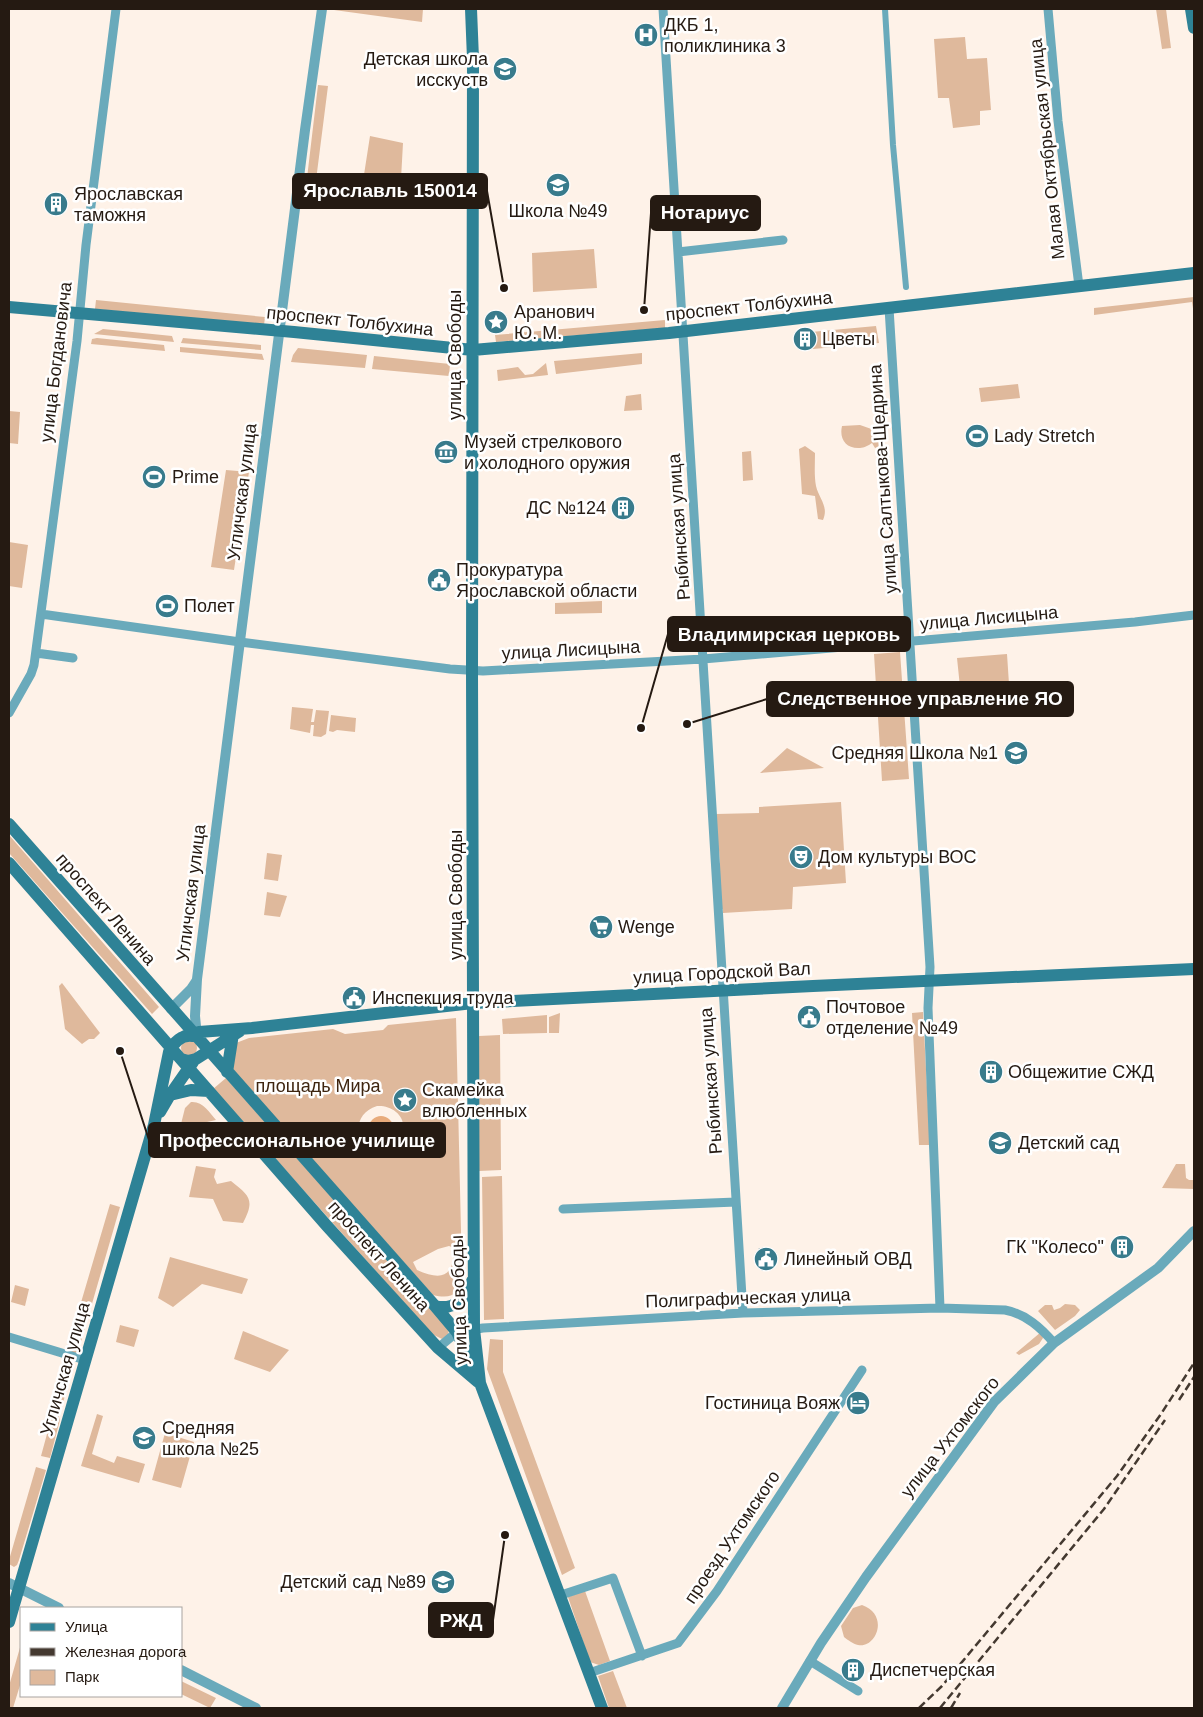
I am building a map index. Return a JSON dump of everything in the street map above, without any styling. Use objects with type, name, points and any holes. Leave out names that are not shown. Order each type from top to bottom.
[{"type":"main road","name":"улица Свободы","points":[[471,9],[473,59],[474,1328],[480,1383],[602,1708]]},
{"type":"main road","name":"улица Свободы","points":[[473,59],[477,9]]},
{"type":"main road","points":[[1191,9],[1194,28]]},
{"type":"main road","name":"проспект Толбухина","points":[[9,307],[473,350],[683,331],[1194,273]]},
{"type":"main road","name":"проспект Ленина","points":[[9,824],[171,1009],[190,1045],[209,1091],[327,1226],[438,1348],[480,1383]]},
{"type":"main road","name":"проспект Ленина","points":[[9,863],[190,1045],[227,1072],[457,1332],[480,1383]]},
{"type":"main road","name":"улица Городской Вал","points":[[190,1045],[228,1032],[252,1028],[473,1003],[1194,969]]},
{"type":"main road","points":[[227,1072],[228,1032]]},
{"type":"main road","name":"улица Городской Вал","points":[[190,1045],[228,1032]]},
{"type":"main road","name":"Угличская улица","points":[[154,1125],[170,1095],[190,1045]]},
{"type":"main road","name":"Угличская улица","points":[[9,1622],[14,1585],[85,1360],[154,1125],[190,1045]]},
{"type":"main road","points":[[170,1095],[187,1090],[209,1091]]},
{"type":"main road","points":[[435,1306],[451,1306],[461,1300],[471,1285],[474,1271]]},
{"type":"street","name":"улица Богдановича","points":[[9,713],[31,674],[36,653],[77,341],[116,9]]},
{"type":"street","name":"Угличская улица","points":[[190,1045],[311,81],[322,9]]},
{"type":"street","name":"Рыбинская улица","points":[[663,9],[703,659],[721,991],[743,1313]]},
{"type":"street","points":[[885,9],[893,145],[906,287]]},
{"type":"street","name":"Малая Октябрьская улица","points":[[1048,9],[1058,121],[1079,286]]},
{"type":"street","points":[[678,252],[783,240]]},
{"type":"street","name":"улица Салтыкова-Щедрина","points":[[889,308],[930,967],[928,1008],[940,1308]]},
{"type":"street","name":"улица Лисицына","points":[[41,614],[240,642],[472,671],[703,659],[1194,615]]},
{"type":"street","points":[[36,653],[73,658]]},
{"type":"street","name":"Угличская улица","points":[[171,1009],[191,989],[197,979]]},
{"type":"street","points":[[563,1210],[736,1202]]},
{"type":"street","name":"улица Ухтомского","points":[[782,1708],[810,1661],[871,1569],[983,1415],[1005,1389],[1054,1344],[1158,1268],[1194,1231]]},
{"type":"street","name":"Полиграфическая улица","points":[[438,1348],[457,1332],[474,1328],[743,1313],[940,1308],[1015,1312],[1041,1329],[1054,1344]]},
{"type":"street","points":[[9,1337],[85,1360]]},
{"type":"street","name":"проезд Ухтомского","points":[[589,1673],[678,1643],[684,1637],[717,1591],[862,1370]]},
{"type":"street","points":[[561,1595],[613,1578],[642,1656]]},
{"type":"street","points":[[14,1585],[57,1607]]},
{"type":"street","points":[[810,1661],[858,1691]]},
{"type":"street","points":[[182,1671],[256,1708]]},
{"type":"green space","points":[[334,9],[423,9],[422,22]]},
{"type":"green space","points":[[1156,9],[1166,9],[1171,48],[1162,49]]},
{"type":"green space","points":[[965,37],[967,59],[987,58],[991,110],[980,111],[980,125],[953,128],[949,98],[938,98],[934,39]]},
{"type":"green space","points":[[318,85],[328,86],[314,196],[305,195]]},
{"type":"green space","points":[[370,136],[403,143],[401,179],[377,198],[361,194]]},
{"type":"green space","points":[[594,249],[597,288],[533,292],[532,253]]},
{"type":"green space","points":[[1194,297],[1194,315],[1192,302],[1094,315],[1094,308]]},
{"type":"green space","points":[[96,300],[265,317],[264,325],[95,309]]},
{"type":"green space","points":[[665,320],[665,328],[496,342],[495,335]]},
{"type":"green space","points":[[876,326],[879,343],[813,349],[811,332]]},
{"type":"green space","points":[[103,329],[172,336],[174,342],[94,334]]},
{"type":"green space","points":[[183,338],[261,345],[261,350],[181,343]]},
{"type":"green space","points":[[92,339],[164,345],[165,351],[91,344]]},
{"type":"green space","points":[[180,347],[262,354],[264,360],[180,352]]},
{"type":"green space","points":[[298,348],[367,355],[365,368],[291,362]]},
{"type":"green space","points":[[642,353],[642,364],[556,374],[554,361]]},
{"type":"green space","points":[[374,356],[450,364],[449,376],[372,369]]},
{"type":"green space","points":[[546,363],[548,375],[498,381],[497,370],[518,367],[525,375],[533,374]]},
{"type":"green space","points":[[1018,384],[1020,398],[981,402],[979,388]]},
{"type":"green space","points":[[641,394],[642,410],[624,411],[626,396]]},
{"type":"green space","points":[[9,411],[20,412],[18,444],[9,443]]},
{"type":"green space","points":[[860,425],[880,432],[883,445],[875,448],[872,443],[865,447],[855,448],[847,445],[843,439],[842,426]]},
{"type":"green space","points":[[805,446],[815,453],[815,482],[825,511],[823,520],[818,519],[815,496],[802,494],[799,449]]},
{"type":"green space","points":[[751,451],[753,480],[743,481],[742,452]]},
{"type":"green space","points":[[226,470],[249,472],[234,570],[211,567]]},
{"type":"green space","points":[[9,542],[28,545],[22,588],[9,586]]},
{"type":"green space","points":[[602,601],[602,613],[555,614],[555,603]]},
{"type":"green space","points":[[900,652],[909,779],[882,781],[874,654]]},
{"type":"green space","points":[[1007,654],[1009,684],[960,687],[957,658]]},
{"type":"green space","points":[[292,707],[313,709],[311,722],[314,722],[316,710],[329,711],[326,734],[321,737],[313,736],[314,725],[311,725],[310,733],[290,729]]},
{"type":"green space","points":[[331,715],[356,718],[355,732],[329,731]]},
{"type":"green space","points":[[787,748],[824,768],[760,773]]},
{"type":"green space","points":[[841,802],[846,883],[793,887],[792,909],[723,913],[723,909],[720,910],[718,864],[720,863],[719,850],[716,850],[716,814],[759,813],[759,807]]},
{"type":"green space","points":[[9,835],[159,1007],[152,1014],[9,853]]},
{"type":"green space","points":[[267,853],[282,855],[278,881],[264,879]]},
{"type":"green space","points":[[267,892],[287,896],[280,917],[264,915]]},
{"type":"green space","points":[[62,983],[100,1033],[94,1039],[89,1039],[82,1044],[65,1029],[59,986]]},
{"type":"green space","points":[[923,1012],[930,1145],[919,1145],[912,1013]]},
{"type":"green space","points":[[560,1013],[559,1033],[549,1033],[549,1017]]},
{"type":"green space","points":[[547,1015],[547,1033],[503,1034],[502,1019]]},
{"type":"green space","name":"площадь Мира","points":[[456,1018],[462,1274],[457,1290],[450,1296],[433,1295],[235,1073],[231,1065],[236,1043],[249,1038],[333,1029],[345,1034],[383,1030],[388,1025]],"holes":[[[377,1106],[392,1109],[400,1116],[403,1125],[401,1138],[398,1142],[392,1147],[382,1150],[373,1149],[366,1144],[361,1137],[359,1128],[360,1120],[366,1112]],[[449,1246],[454,1248],[452,1265],[449,1271],[440,1276],[417,1270],[413,1262],[438,1249]]]},
{"type":"green space","points":[[500,1035],[501,1170],[479,1171],[479,1036]]},
{"type":"green space","points":[[189,1040],[195,1042],[197,1048],[195,1054],[189,1056],[183,1054],[181,1048],[183,1042]]},
{"type":"green space","points":[[226,1078],[449,1330],[448,1335],[442,1339],[432,1334],[213,1089]]},
{"type":"green space","points":[[191,1102],[202,1105],[216,1120],[180,1128],[185,1108]]},
{"type":"green space","points":[[1176,1164],[1185,1164],[1186,1178],[1194,1180],[1194,1189],[1162,1188]]},
{"type":"green space","points":[[196,1166],[216,1169],[214,1177],[217,1184],[231,1181],[243,1191],[249,1199],[249,1209],[243,1223],[223,1221],[213,1199],[189,1197]]},
{"type":"green space","points":[[502,1176],[504,1319],[484,1320],[482,1177]]},
{"type":"green space","points":[[110,1204],[120,1207],[78,1352],[75,1353],[67,1350]]},
{"type":"green space","points":[[170,1257],[248,1279],[242,1294],[202,1284],[173,1307],[158,1298]]},
{"type":"green space","points":[[15,1285],[29,1289],[25,1306],[11,1302]]},
{"type":"green space","points":[[1065,1304],[1075,1305],[1080,1310],[1075,1316],[1055,1330],[1038,1311],[1045,1305],[1052,1305],[1054,1310]]},
{"type":"green space","points":[[120,1325],[139,1330],[134,1347],[116,1342]]},
{"type":"green space","points":[[243,1331],[289,1350],[270,1372],[234,1359]]},
{"type":"green space","points":[[1041,1332],[1043,1338],[1039,1344],[1019,1355],[1016,1353]]},
{"type":"green space","points":[[490,1339],[503,1340],[503,1372],[575,1568],[562,1575],[487,1369]]},
{"type":"green space","points":[[69,1360],[73,1363],[73,1368],[62,1406],[58,1408],[56,1405]]},
{"type":"green space","points":[[53,1412],[58,1414],[60,1420],[50,1458],[41,1456]]},
{"type":"green space","points":[[97,1414],[103,1416],[92,1454],[114,1463],[117,1456],[145,1464],[139,1483],[81,1466]]},
{"type":"green space","points":[[165,1433],[194,1442],[181,1488],[152,1480]]},
{"type":"green space","points":[[36,1467],[46,1470],[19,1560],[14,1567],[9,1564],[9,1560]]},
{"type":"green space","points":[[585,1591],[610,1661],[599,1665],[590,1662],[568,1597]]},
{"type":"green space","points":[[862,1605],[871,1610],[876,1616],[878,1623],[875,1637],[864,1645],[858,1645],[844,1637],[841,1626],[853,1608]]},
{"type":"green space","points":[[20,1648],[20,1685],[13,1708],[9,1708],[9,1686]]},
{"type":"green space","points":[[613,1671],[627,1708],[609,1708],[598,1676]]},
{"type":"green space","points":[[182,1681],[216,1698],[210,1708],[182,1694]]},
{"type":"shaded area","points":[[381,1116],[389,1120],[393,1128],[389,1136],[381,1140],[373,1136],[369,1128],[373,1120]]},
{"type":"railway","points":[[919,1708],[942,1686],[1117,1476],[1194,1363]]},
{"type":"railway","points":[[1179,1400],[1194,1377]]},
{"type":"railway","points":[[940,1708],[1104,1509],[1165,1420]]},
{"type":"railway","points":[[951,1708],[960,1693]]},
{"type":"place","name":"ДКБ 1, поликлиника 3","points":[[646,35]]},
{"type":"place","name":"Детская школа исскуств","points":[[505,69]]},
{"type":"place","name":"Школа №49","points":[[558,185]]},
{"type":"place","name":"Ярославская таможня","points":[[56,204]]},
{"type":"place","name":"Ярославль 150014","points":[[504,288]]},
{"type":"place","name":"Нотариус","points":[[644,310]]},
{"type":"place","name":"Аранович Ю. М.","points":[[496,322]]},
{"type":"place","name":"Цветы","points":[[805,339]]},
{"type":"place","name":"Lady Stretch","points":[[977,436]]},
{"type":"place","name":"Музей стрелкового и холодного оружия","points":[[446,452]]},
{"type":"place","name":"Prime","points":[[154,477]]},
{"type":"place","name":"ДС №124","points":[[623,508]]},
{"type":"place","name":"Прокуратура Ярославской области","points":[[439,580]]},
{"type":"place","name":"Полет","points":[[167,606]]},
{"type":"place","name":"Следственное управление ЯО","points":[[687,724]]},
{"type":"place","name":"Владимирская церковь","points":[[641,728]]},
{"type":"place","name":"Средняя Школа №1","points":[[1016,753]]},
{"type":"place","name":"Дом культуры ВОС","points":[[801,857]]},
{"type":"place","name":"Wenge","points":[[601,927]]},
{"type":"place","name":"Инспекция труда","points":[[354,998]]},
{"type":"place","name":"Почтовое отделение №49","points":[[809,1017]]},
{"type":"place","name":"Профессиональное училище","points":[[120,1051]]},
{"type":"place","name":"Общежитие СЖД","points":[[991,1072]]},
{"type":"place","name":"Скамейка влюбленных","points":[[405,1100]]},
{"type":"place","name":"Детский сад","points":[[1000,1143]]},
{"type":"place","name":"ГК \"Колесо\"","points":[[1122,1247]]},
{"type":"place","name":"Линейный ОВД","points":[[766,1259]]},
{"type":"place","name":"Гостиница Вояж","points":[[858,1403]]},
{"type":"place","name":"Средняя школа №25","points":[[144,1438]]},
{"type":"place","name":"РЖД","points":[[505,1535]]},
{"type":"place","name":"Детский сад №89","points":[[443,1582]]},
{"type":"place","name":"Диспетчерская","points":[[853,1670]]}]
